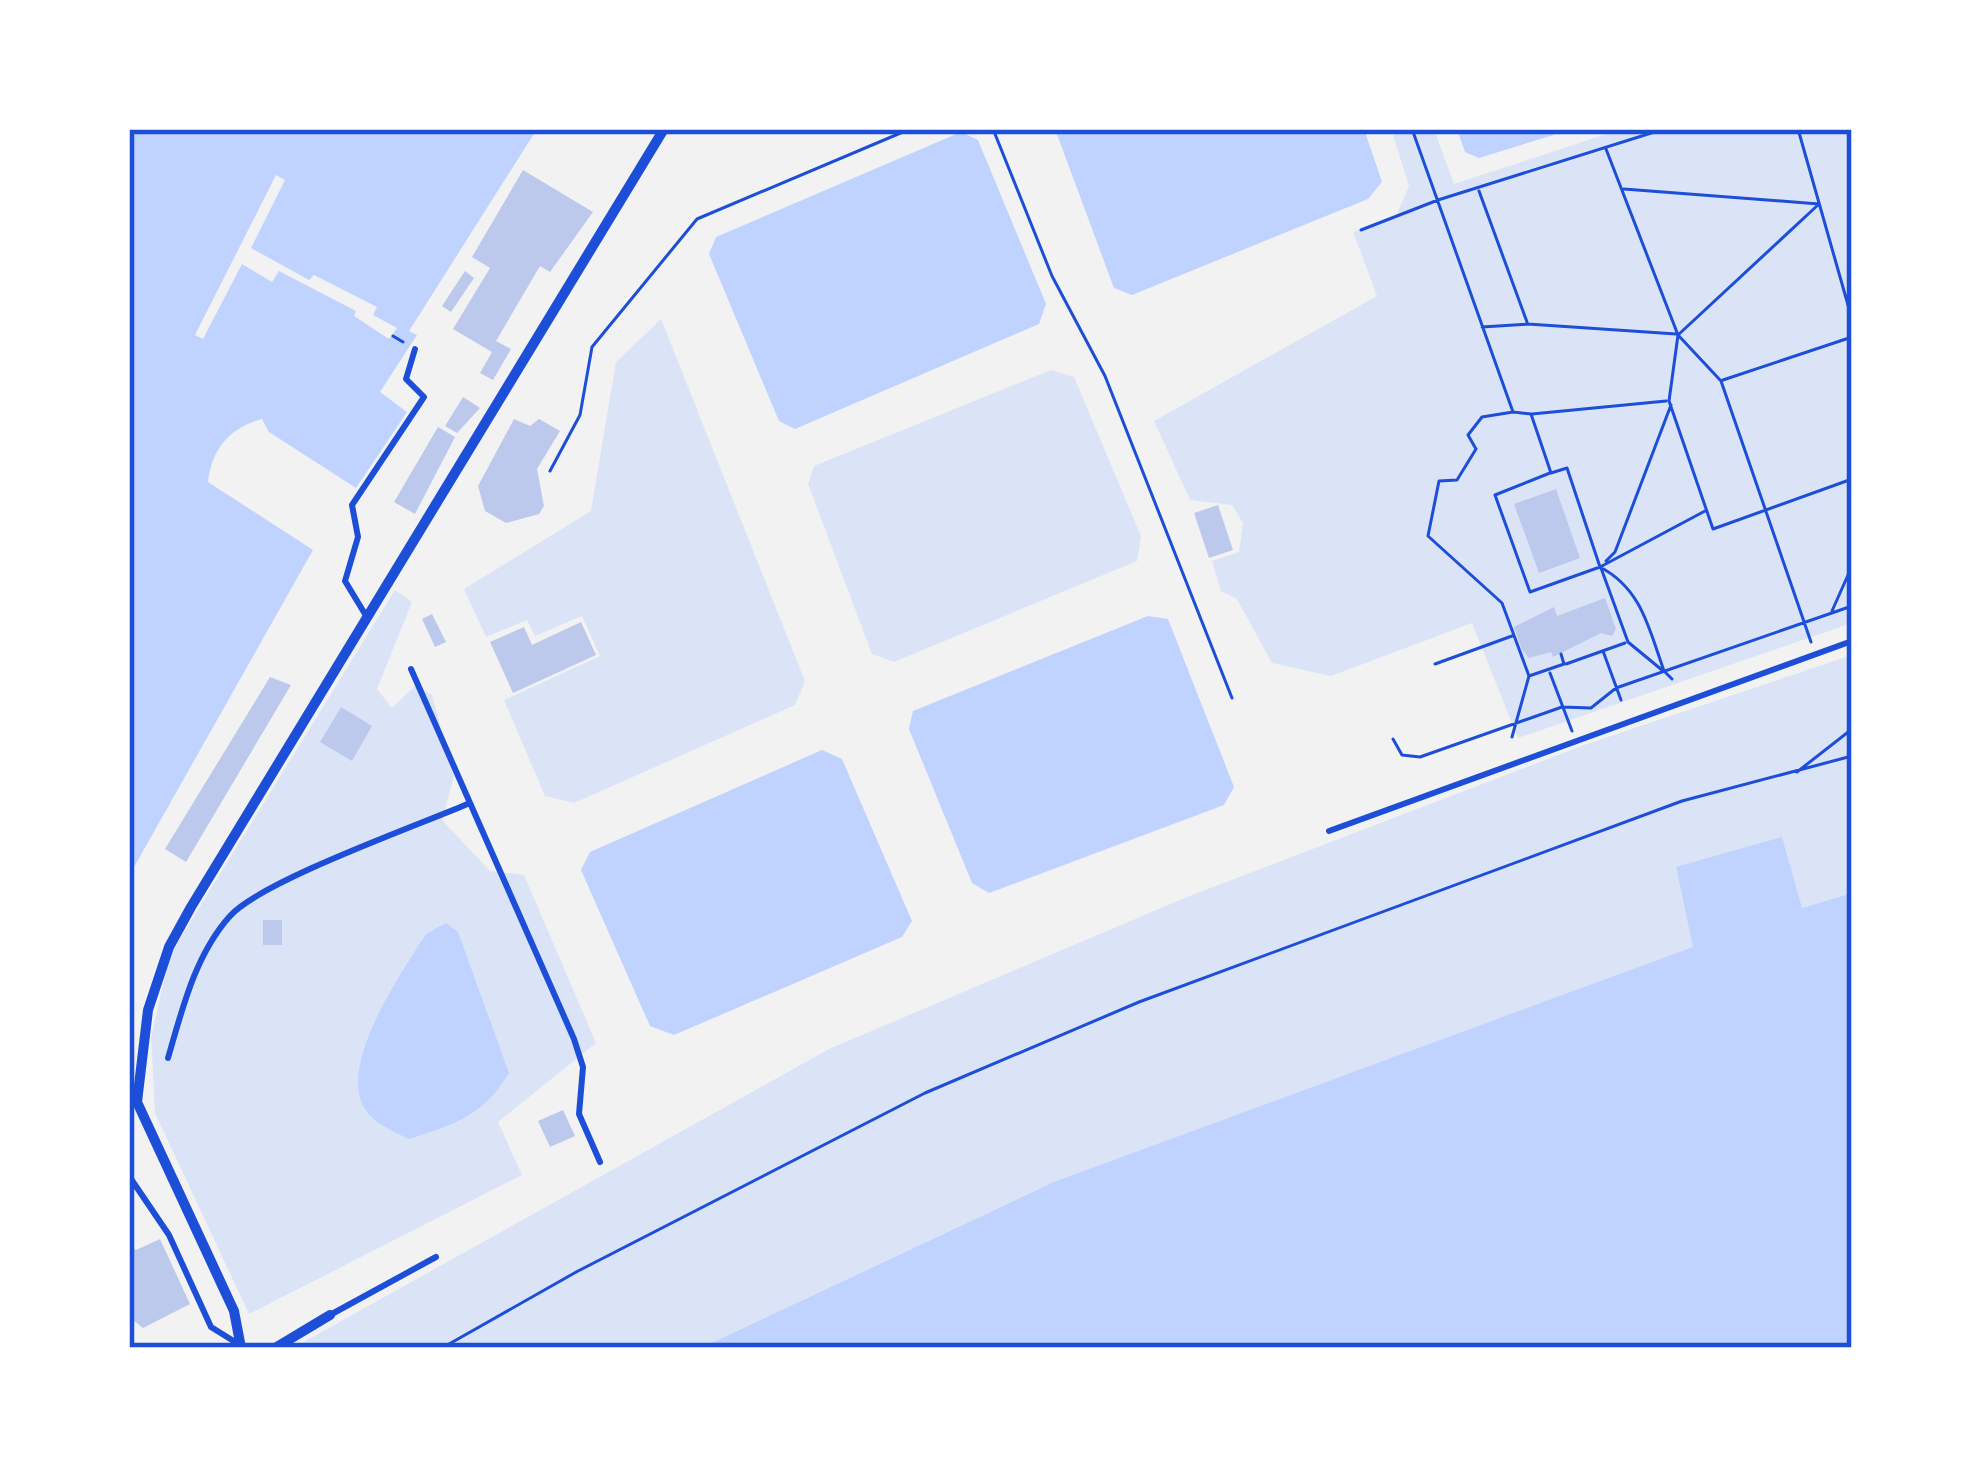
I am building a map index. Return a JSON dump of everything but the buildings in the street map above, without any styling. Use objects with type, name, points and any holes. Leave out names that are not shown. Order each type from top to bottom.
[{"type":"street","points":[[238,1347],[234,1311],[142,1118],[136,1085],[141,1040],[169,947],[664,129]]},
{"type":"street","points":[[275,1348],[330,1315]]},
{"type":"lane","points":[[367,617],[345,581],[358,537],[352,506],[424,397],[406,379],[415,349]]},
{"type":"lane","points":[[1329,831],[1852,641]]},
{"type":"lane","points":[[412,669],[574,1039],[583,1067],[579,1114],[600,1162]]},
{"type":"lane","points":[[168,1058],[187,994],[232,914],[269,890],[470,803]]},
{"type":"lane","points":[[129,1176],[169,1235],[211,1328],[238,1347]]},
{"type":"lane","points":[[330,1315],[436,1257]]},
{"type":"path","points":[[550,472],[580,415],[592,346],[697,219],[910,129]]},
{"type":"path","points":[[993,129],[1052,276],[1106,376],[1232,698]]},
{"type":"path","points":[[1412,129],[1514,412]]},
{"type":"path","points":[[1361,230],[1438,200],[1479,191],[1664,129]]},
{"type":"path","points":[[1798,129],[1852,320]]},
{"type":"path","points":[[1606,149],[1678,334],[1721,381],[1814,655]]},
{"type":"path","points":[[1624,190],[1820,204]]},
{"type":"path","points":[[1479,191],[1528,324]]},
{"type":"path","points":[[1600,567],[1615,552],[1670,403],[1678,334],[1820,204]]},
{"type":"path","points":[[1482,327],[1528,324],[1678,334]]},
{"type":"path","points":[[1721,381],[1852,337]]},
{"type":"path","points":[[1512,737],[1529,676],[1502,604],[1428,536],[1439,481],[1456,480],[1476,449],[1468,435],[1482,417],[1670,403]]},
{"type":"path","points":[[1670,403],[1713,529],[1852,478]]},
{"type":"path","points":[[1531,414],[1551,473]]},
{"type":"path","points":[[1672,679],[1628,643],[1600,567],[1568,468],[1495,495],[1530,592],[1600,567],[1707,510]]},
{"type":"path","points":[[1831,613],[1852,566]]},
{"type":"path","points":[[1600,567],[1621,578],[1636,596],[1664,671]]},
{"type":"path","points":[[1393,739],[1402,755],[1420,757],[1562,707],[1591,708],[1616,688],[1852,606]]},
{"type":"path","points":[[1435,664],[1514,635]]},
{"type":"path","points":[[1529,676],[1628,643]]},
{"type":"path","points":[[1602,650],[1621,700]]},
{"type":"path","points":[[1561,654],[1564,664]]},
{"type":"path","points":[[1549,670],[1574,739]]},
{"type":"path","points":[[1796,773],[1852,729]]},
{"type":"path","points":[[442,1348],[578,1270],[925,1093],[1139,1002],[1682,801],[1852,757]]},
{"type":"shaded area","points":[[1391,129],[1434,129],[1454,184],[1622,129],[1852,129],[1852,623],[1518,738],[1472,623],[1331,676],[1272,663],[1237,599],[1221,591],[1212,561],[1239,552],[1243,523],[1232,505],[1190,500],[1154,421],[1377,296],[1353,232],[1396,216],[1409,186]]},
{"type":"shaded area","points":[[661,319],[805,681],[795,705],[574,803],[545,796],[504,700],[600,656],[582,616],[535,636],[527,620],[486,637],[464,589],[591,511],[616,362]]},
{"type":"shaded area","points":[[1051,370],[1074,377],[1141,536],[1137,561],[894,662],[872,654],[808,484],[814,466]]},
{"type":"shaded area","points":[[395,590],[412,602],[377,689],[392,708],[416,685],[432,695],[454,776],[442,820],[490,871],[524,875],[596,1043],[498,1122],[522,1175],[249,1314],[155,1113],[151,1037],[170,955]]},
{"type":"shaded area","points":[[1852,655],[1852,893],[1802,908],[1676,868],[1694,947],[1056,1181],[701,1348],[293,1348],[829,1049],[1187,897],[1584,745]]},
{"type":"water","points":[[129,129],[537,129],[409,331],[417,335],[380,392],[407,412],[356,488],[269,432],[262,419],[232,434],[218,449],[208,482],[313,550],[129,876]]},
{"type":"water","points":[[1055,129],[1364,129],[1382,182],[1368,199],[1132,295],[1114,288]]},
{"type":"water","points":[[1457,129],[1573,129],[1479,158],[1465,152]]},
{"type":"water","points":[[961,132],[978,140],[1046,304],[1039,324],[795,429],[779,421],[709,254],[716,237]]},
{"type":"water","points":[[1148,616],[1168,619],[1234,787],[1224,805],[989,893],[972,883],[909,729],[913,711]]},
{"type":"water","points":[[822,750],[842,759],[912,921],[902,937],[674,1035],[650,1026],[581,870],[590,852]]},
{"type":"water","points":[[1782,837],[1802,908],[1852,893],[1852,1348],[701,1348],[1056,1181],[1693,947],[1676,867]]},
{"type":"water","points":[[446,923],[458,932],[509,1073],[478,1109],[409,1139],[380,1123],[363,1106],[358,1079],[361,1058],[379,1013],[426,934]]},
{"type":"pier","points":[[276,175],[285,180],[251,248],[309,280],[314,275],[377,307],[373,315],[397,328],[389,339],[354,316],[356,311],[279,271],[272,282],[242,264],[203,339],[195,335]]}]
